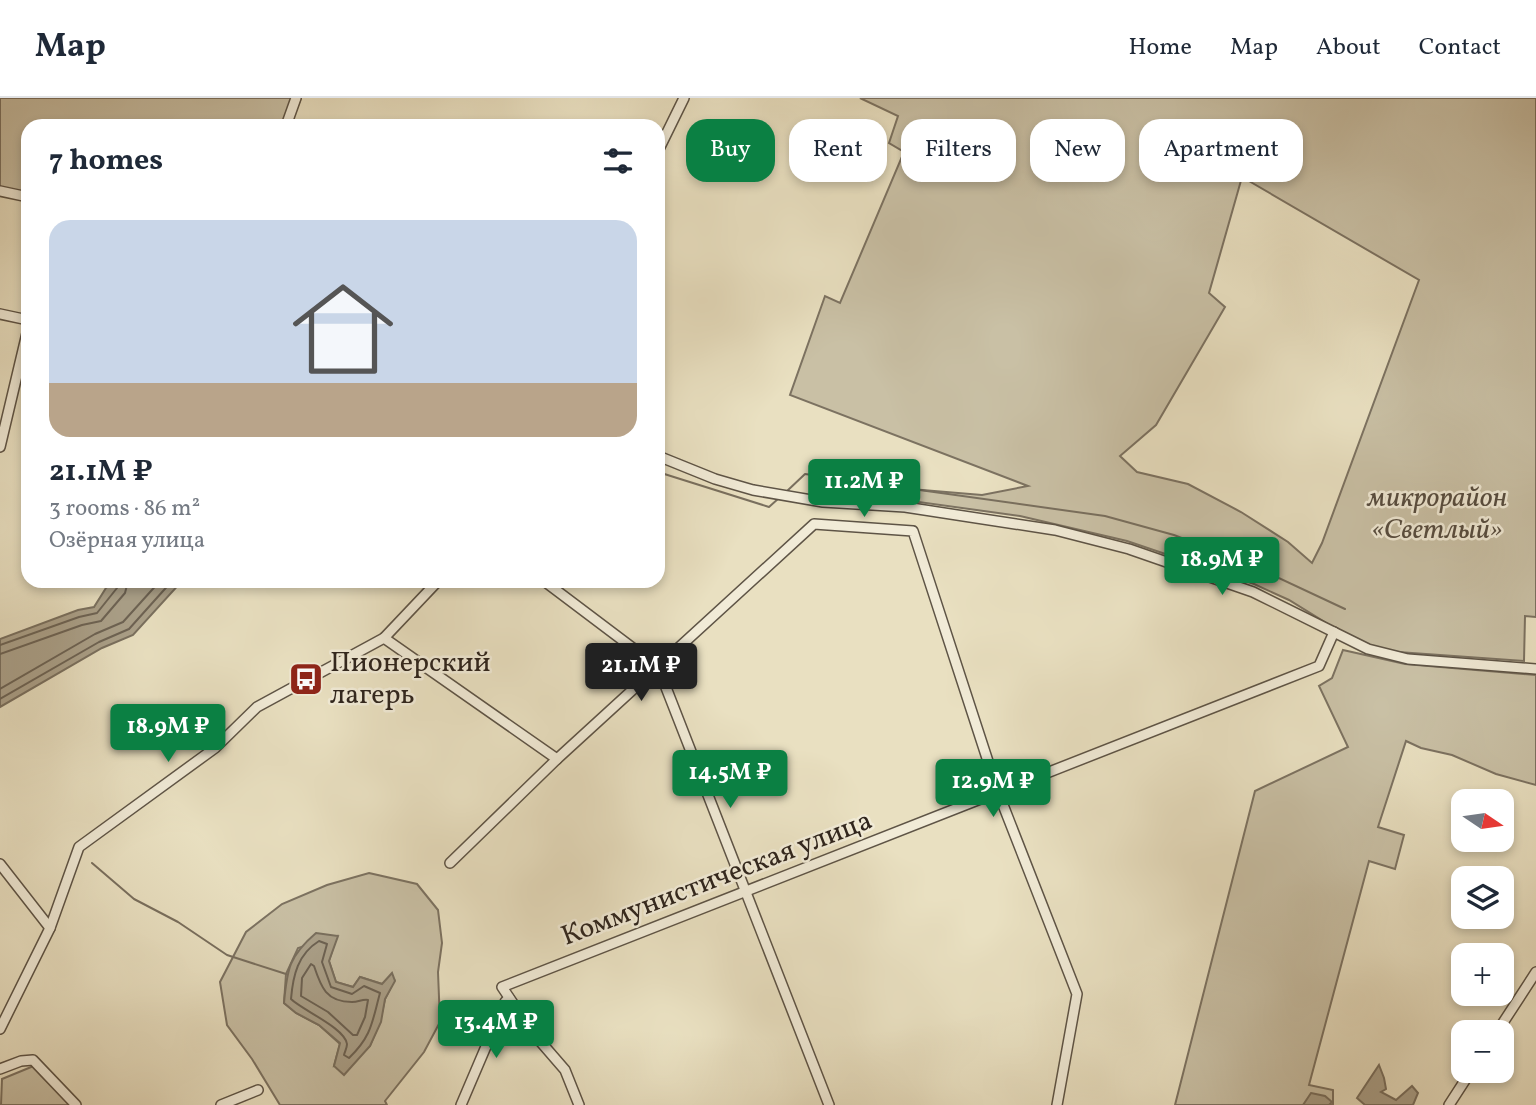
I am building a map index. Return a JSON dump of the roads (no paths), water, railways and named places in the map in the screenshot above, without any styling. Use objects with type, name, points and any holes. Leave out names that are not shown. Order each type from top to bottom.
[{"type":"street","points":[[288,119],[296,98]]},
{"type":"street","points":[[665,137],[684,98]]},
{"type":"street","points":[[0,191],[21,196]]},
{"type":"street","points":[[0,314],[21,318]]},
{"type":"street","points":[[0,447],[21,358]]},
{"type":"street","points":[[665,459],[715,479],[823,502],[905,507],[1055,530],[1129,549],[1253,592],[1368,649],[1408,659],[1536,669]]},
{"type":"street","points":[[450,863],[557,760],[814,524],[914,531],[998,792],[1077,994],[1057,1105]]},
{"type":"street","points":[[0,1029],[50,928],[79,847],[215,748],[257,708],[384,639],[431,588]]},
{"type":"street","points":[[553,588],[658,667],[829,1105]]},
{"type":"street","name":"Коммунистическая улица","points":[[509,998],[502,988],[1319,666],[1334,632]]},
{"type":"street","points":[[384,639],[557,760]]},
{"type":"street","points":[[0,864],[50,928]]},
{"type":"street","points":[[1505,1020],[1536,972]]},
{"type":"street","points":[[461,1105],[509,998],[533,1033],[565,1070],[579,1105]]},
{"type":"street","points":[[0,1069],[21,1061],[33,1060],[76,1105]]},
{"type":"street","points":[[1450,1105],[1464,1083]]},
{"type":"street","points":[[221,1105],[258,1090]]},
{"type":"water","points":[[106,588],[176,588],[133,635],[102,648],[0,707],[0,639],[78,610],[94,607]]},
{"type":"water","points":[[316,933],[338,936],[329,961],[336,982],[353,987],[360,977],[382,984],[392,973],[395,981],[385,999],[381,1022],[370,1046],[344,1075],[334,1066],[340,1043],[319,1025],[284,1003],[291,964],[300,949]]},
{"type":"water","points":[[1379,1065],[1386,1089],[1381,1092],[1396,1100],[1412,1086],[1418,1093],[1413,1105],[1365,1105],[1357,1098]]},
{"type":"water","points":[[1311,1093],[1325,1096],[1332,1102],[1329,1105],[1303,1105]]},
{"type":"waterway","points":[[665,474],[769,507],[779,498]]},
{"type":"waterway","points":[[786,492],[805,474],[1105,516],[1174,535],[1253,566],[1345,609]]},
{"type":"waterway","points":[[92,863],[134,899],[178,922],[227,955],[286,974]]},
{"type":"place","name":"Пионерский лагерь","points":[[306,679]]},
{"type":"park label","name":"микрорайон «Светлый»","points":[[1437,514]]}]
